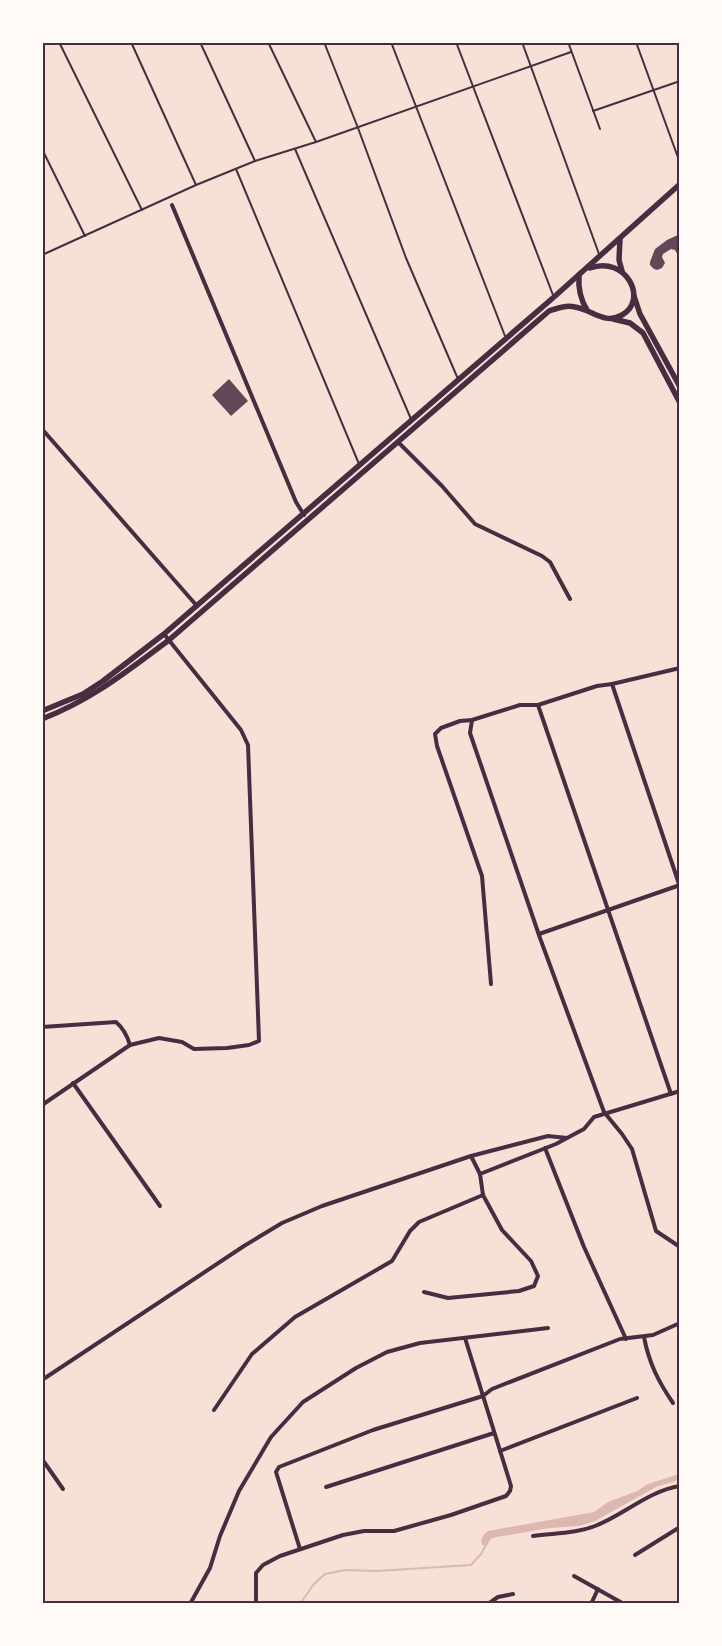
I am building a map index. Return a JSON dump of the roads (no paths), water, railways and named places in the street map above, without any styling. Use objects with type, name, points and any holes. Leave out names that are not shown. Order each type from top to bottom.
[{"type":"main road","points":[[42,712],[83,694],[164,634],[412,422],[680,184]]},
{"type":"main road","points":[[620,239],[619,260],[622,271]]},
{"type":"main road","points":[[586,269],[598,265],[613,266],[622,271],[628,278],[633,287],[640,314],[680,387]]},
{"type":"main road","points":[[579,275],[580,296],[587,310]]},
{"type":"main road","points":[[613,319],[627,312],[632,306],[634,296]]},
{"type":"main road","points":[[42,720],[86,700],[123,676],[169,640],[549,311],[562,306],[574,306],[604,319],[630,323],[643,333],[680,403]]},
{"type":"street","points":[[172,205],[296,502],[304,515]]},
{"type":"street","points":[[42,429],[197,606]]},
{"type":"street","points":[[398,442],[442,486],[475,524],[542,556],[550,562],[570,599]]},
{"type":"street","points":[[42,1105],[130,1045],[159,1038],[182,1042],[194,1049],[227,1048],[249,1045],[259,1041],[248,745],[241,730],[164,634]]},
{"type":"street","points":[[491,984],[482,876],[437,746],[435,734],[440,728],[460,721],[472,720],[520,705],[538,705],[597,686],[680,668]]},
{"type":"street","points":[[539,934],[679,886],[612,684]]},
{"type":"street","points":[[538,705],[671,1094]]},
{"type":"street","points":[[472,720],[470,733],[539,934],[605,1113],[632,1149],[656,1231],[680,1247]]},
{"type":"street","points":[[42,1027],[116,1022],[122,1027],[130,1045]]},
{"type":"street","points":[[73,1083],[160,1206]]},
{"type":"street","points":[[480,1174],[568,1138],[584,1129],[594,1117],[680,1091]]},
{"type":"street","points":[[42,1380],[244,1246],[282,1223],[322,1206],[471,1156],[548,1136],[568,1138]]},
{"type":"street","points":[[545,1148],[584,1247],[626,1339]]},
{"type":"street","points":[[424,1292],[448,1298],[519,1291],[534,1286],[538,1276],[531,1261],[502,1230],[483,1195],[480,1174],[471,1156]]},
{"type":"street","points":[[214,1410],[252,1354],[294,1317],[392,1262],[410,1231],[419,1222],[483,1195]]},
{"type":"street","points":[[300,1549],[276,1472],[279,1467],[373,1430],[483,1396],[496,1388],[620,1339],[644,1338],[680,1323]]},
{"type":"street","points":[[190,1604],[210,1568],[220,1536],[239,1491],[271,1437],[303,1402],[356,1368],[387,1352],[420,1343],[548,1328]]},
{"type":"street","points":[[256,1604],[256,1573],[263,1565],[280,1556],[343,1535],[364,1531],[394,1531],[451,1515],[506,1496],[510,1491],[511,1486],[465,1338]]},
{"type":"street","points":[[644,1338],[648,1356],[660,1383],[672,1403]]},
{"type":"street","points":[[500,1451],[637,1398]]},
{"type":"street","points":[[326,1488],[494,1432]]},
{"type":"street","points":[[42,1459],[63,1489]]},
{"type":"street","points":[[532,1536],[591,1528],[662,1490],[680,1486]]},
{"type":"street","points":[[635,1555],[680,1527]]},
{"type":"street","points":[[574,1576],[624,1604]]},
{"type":"street","points":[[591,1604],[598,1589]]},
{"type":"street","points":[[488,1604],[498,1597],[513,1594]]},
{"type":"lane","points":[[59,42],[142,210]]},
{"type":"lane","points":[[131,42],[196,185]]},
{"type":"lane","points":[[200,42],[254,161]]},
{"type":"lane","points":[[268,42],[316,142]]},
{"type":"lane","points":[[324,42],[406,258],[458,380]]},
{"type":"lane","points":[[391,42],[506,340]]},
{"type":"lane","points":[[456,42],[554,297]]},
{"type":"lane","points":[[522,42],[600,256]]},
{"type":"lane","points":[[568,42],[600,130]]},
{"type":"lane","points":[[636,42],[680,163]]},
{"type":"lane","points":[[42,255],[196,185],[254,161],[358,128],[571,52]]},
{"type":"lane","points":[[593,111],[680,80]]},
{"type":"lane","points":[[296,148],[412,422]]},
{"type":"lane","points":[[42,149],[85,236]]},
{"type":"lane","points":[[236,169],[360,466]]},
{"type":"waterway","points":[[300,1604],[314,1584],[325,1574],[345,1570],[377,1571],[471,1565],[481,1554],[490,1538]]}]
